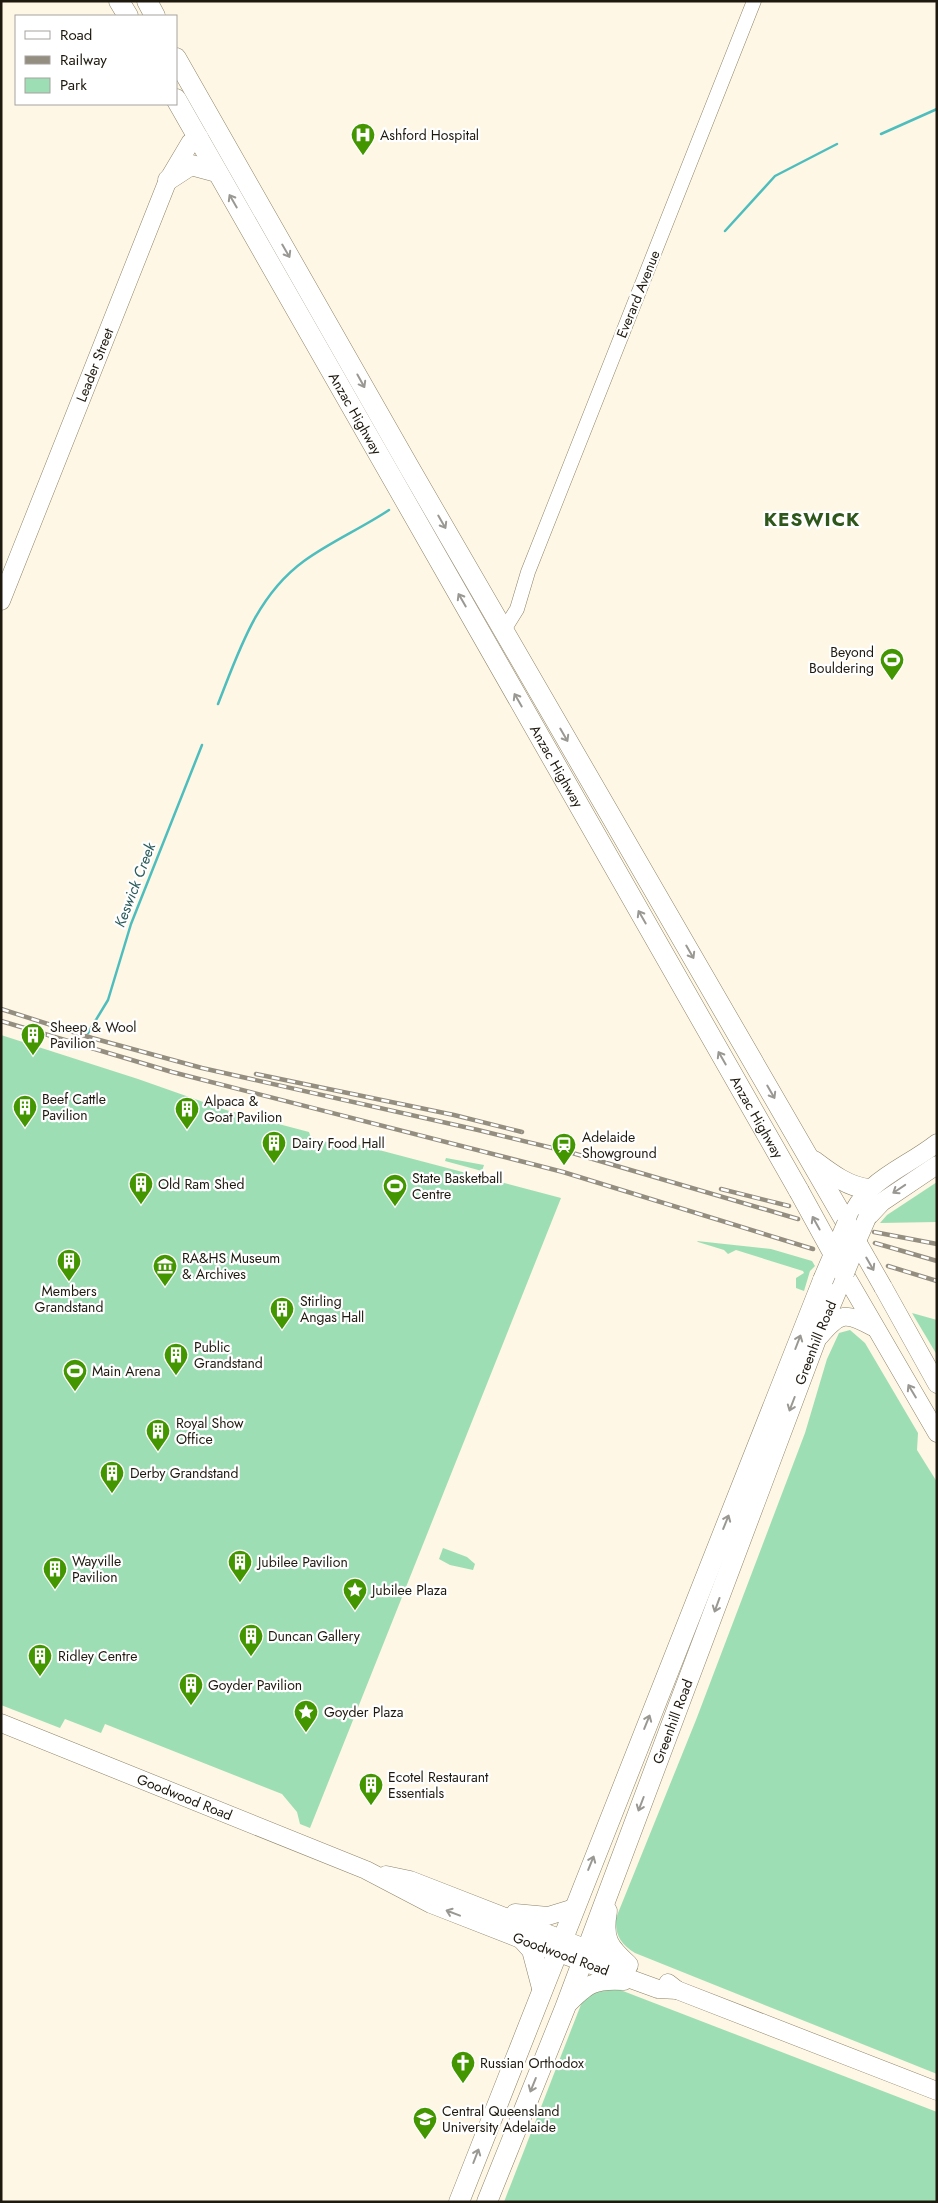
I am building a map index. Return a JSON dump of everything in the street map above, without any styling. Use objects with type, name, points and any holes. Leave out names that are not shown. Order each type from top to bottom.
[{"type":"highway","points":[[147,1],[154,15]]},
{"type":"highway","name":"Anzac Highway","points":[[178,62],[808,1156],[852,1219]]},
{"type":"highway","points":[[186,78],[197,111],[198,137],[206,137],[217,142],[235,163]]},
{"type":"highway","name":"Anzac Highway","points":[[178,102],[487,642],[834,1255]]},
{"type":"highway","points":[[168,180],[191,164],[217,172]]},
{"type":"highway","points":[[250,229],[267,218]]},
{"type":"highway","points":[[310,335],[317,323],[317,303]]},
{"type":"highway","points":[[310,335],[318,334],[337,338]]},
{"type":"highway","points":[[365,430],[383,420]]},
{"type":"highway","points":[[558,769],[578,758]]},
{"type":"highway","points":[[808,1156],[829,1172],[850,1184],[869,1189]]},
{"type":"highway","name":"Greenhill Road","points":[[458,2202],[702,1584],[838,1281],[834,1255],[852,1219]]},
{"type":"highway","name":"Greenhill Road","points":[[487,2202],[565,2008],[838,1281],[852,1219]]},
{"type":"highway","points":[[702,1584],[716,1571],[726,1548],[731,1542],[739,1545]]},
{"type":"highway","points":[[629,1767],[643,1772],[648,1767],[657,1744],[671,1726]]},
{"type":"highway","points":[[610,1887],[605,1929],[607,1941],[611,1949],[632,1973]]},
{"type":"highway","points":[[523,1940],[532,1950],[542,1988]]},
{"type":"main road","name":"Leader Street","points":[[2,595],[168,180],[190,143],[198,137]]},
{"type":"main road","points":[[852,1219],[869,1189],[937,1143]]},
{"type":"main road","points":[[852,1219],[882,1202],[937,1165]]},
{"type":"main road","name":"Anzac Highway","points":[[852,1219],[884,1287],[937,1384]]},
{"type":"main road","points":[[838,1281],[874,1327],[937,1433]]},
{"type":"main road","points":[[815,1342],[832,1321],[845,1316],[854,1317],[874,1327]]},
{"type":"main road","name":"Goodwood Road","points":[[1,1724],[366,1870],[431,1904],[523,1940],[559,1945]]},
{"type":"main road","name":"Goodwood Road","points":[[366,1870],[410,1880],[502,1916],[559,1945],[632,1973],[660,1978],[677,1990],[937,2091]]},
{"type":"main road","points":[[502,1916],[520,1912],[535,1916],[548,1916],[574,1908]]},
{"type":"main road","points":[[565,2008],[584,1987],[594,1982],[609,1980],[632,1973]]},
{"type":"street","name":"Everard Avenue","points":[[487,642],[522,587],[754,1]]},
{"type":"green space","points":[[1,1035],[138,1079],[226,1110],[309,1132],[311,1138],[335,1144],[341,1140],[561,1198],[310,1828],[300,1824],[297,1812],[282,1794],[105,1724],[101,1733],[65,1719],[60,1728],[1,1705]]},
{"type":"green space","points":[[446,1158],[484,1165],[482,1171],[445,1161]]},
{"type":"green space","points":[[937,1182],[937,1222],[880,1223],[887,1215]]},
{"type":"green space","points":[[697,1241],[771,1249],[812,1261],[815,1266],[810,1271],[804,1291],[796,1288],[796,1278],[804,1273],[803,1271],[736,1250],[728,1254],[724,1250]]},
{"type":"green space","points":[[912,1313],[937,1320],[937,1355]]},
{"type":"green space","points":[[850,1330],[865,1343],[918,1433],[917,1450],[937,1482],[937,2074],[635,1953],[623,1943],[617,1930],[616,1918],[696,1720],[805,1433],[827,1359],[839,1333]]},
{"type":"green space","points":[[443,1548],[467,1557],[475,1564],[473,1570],[450,1565],[439,1559]]},
{"type":"green space","points":[[610,1986],[937,2112],[937,2202],[504,2202],[582,2002],[591,1992]]},
{"type":"waterway","name":"Keswick Creek","points":[[881,134],[937,109]]},
{"type":"waterway","name":"Keswick Creek","points":[[725,231],[775,176],[837,144]]},
{"type":"waterway","name":"Keswick Creek","points":[[218,704],[251,626],[261,608],[287,575],[324,548],[389,510]]},
{"type":"waterway","name":"Keswick Creek","points":[[88,1033],[108,1000],[131,924],[202,745]]},
{"type":"railway","points":[[1,1009],[92,1038],[202,1068],[569,1152],[798,1219]]},
{"type":"railway","points":[[1,1021],[172,1072],[563,1172],[813,1249]]},
{"type":"railway","points":[[256,1074],[454,1115],[522,1132]]},
{"type":"railway","points":[[721,1189],[789,1206]]},
{"type":"railway","points":[[874,1232],[937,1244]]},
{"type":"railway","points":[[875,1243],[937,1261]]},
{"type":"railway","points":[[888,1266],[937,1281]]},
{"type":"place","name":"Ashford Hospital","points":[[363,156]]},
{"type":"place","name":"Beyond Bouldering","points":[[892,681]]},
{"type":"place","name":"Sheep & Wool Pavilion","points":[[33,1056]]},
{"type":"place","name":"Beef Cattle Pavilion","points":[[25,1128]]},
{"type":"place","name":"Alpaca & Goat Pavilion","points":[[187,1130]]},
{"type":"place","name":"Dairy Food Hall","points":[[274,1164]]},
{"type":"place","name":"Adelaide Showground","points":[[564,1166]]},
{"type":"place","name":"Old Ram Shed","points":[[141,1205]]},
{"type":"place","name":"State Basketball Centre","points":[[395,1207]]},
{"type":"place","name":"Members Grandstand","points":[[69,1282]]},
{"type":"place","name":"RA&HS Museum & Archives","points":[[165,1287]]},
{"type":"place","name":"Stirling Angas Hall","points":[[282,1330]]},
{"type":"place","name":"Public Grandstand","points":[[176,1376]]},
{"type":"place","name":"Main Arena","points":[[75,1392]]},
{"type":"place","name":"Royal Show Office","points":[[158,1452]]},
{"type":"place","name":"Derby Grandstand","points":[[112,1494]]},
{"type":"place","name":"Jubilee Pavilion","points":[[240,1583]]},
{"type":"place","name":"Wayville Pavilion","points":[[55,1590]]},
{"type":"place","name":"Jubilee Plaza","points":[[355,1611]]},
{"type":"place","name":"Duncan Gallery","points":[[251,1657]]},
{"type":"place","name":"Ridley Centre","points":[[40,1677]]},
{"type":"place","name":"Goyder Pavilion","points":[[191,1706]]},
{"type":"place","name":"Goyder Plaza","points":[[306,1733]]},
{"type":"place","name":"Ecotel Restaurant Essentials","points":[[371,1806]]},
{"type":"place","name":"Russian Orthodox","points":[[463,2084]]},
{"type":"place","name":"Central Queensland University Adelaide","points":[[425,2140]]},
{"type":"district","name":"KESWICK","points":[[812,519]]}]
